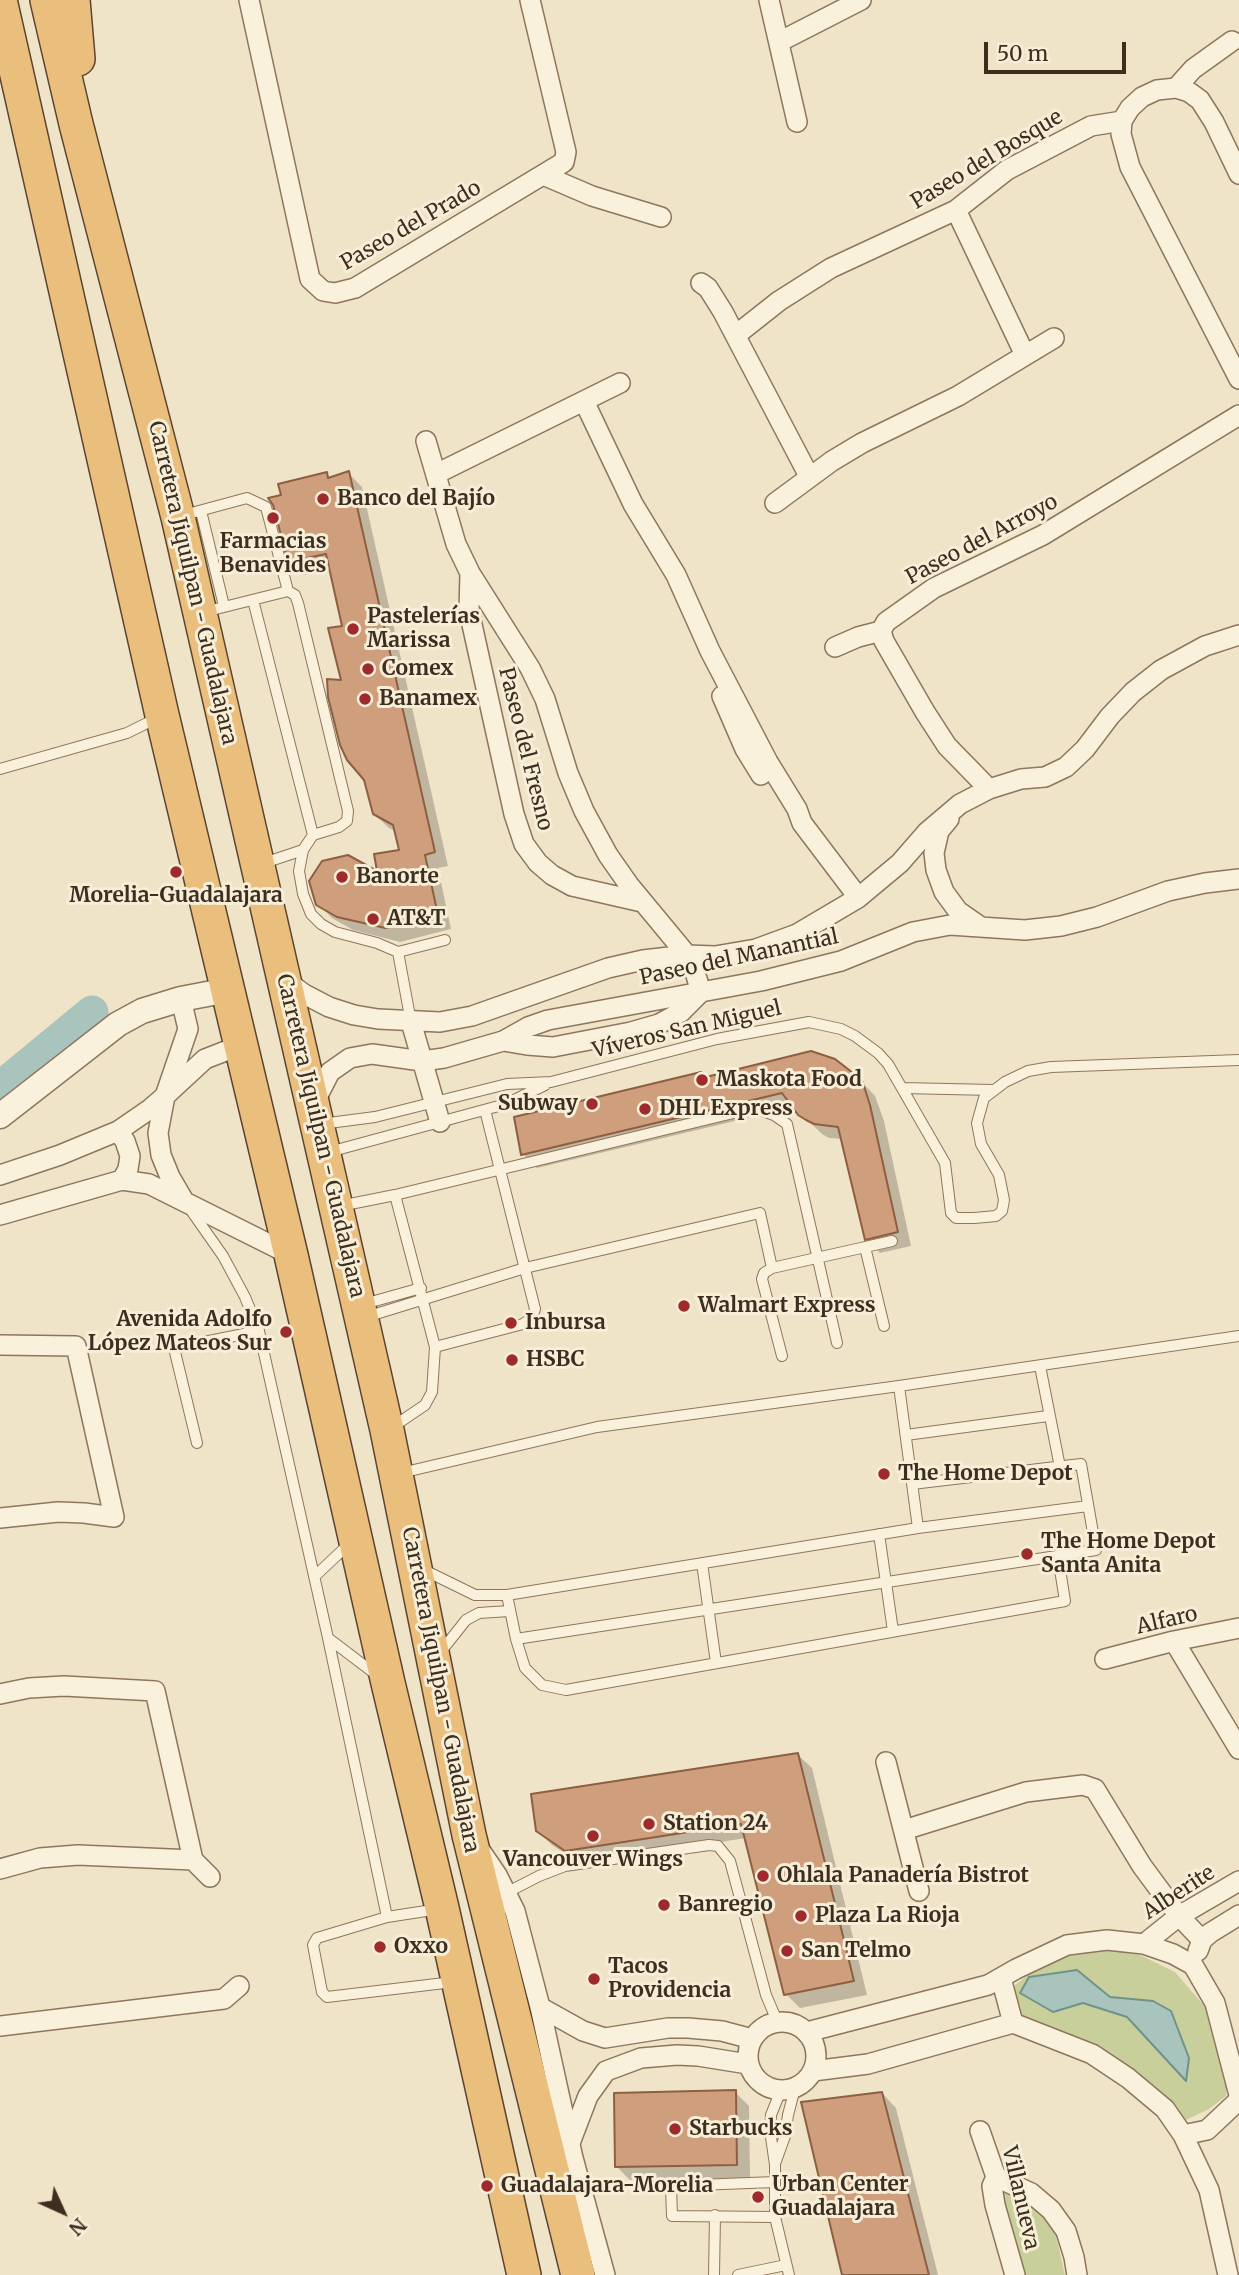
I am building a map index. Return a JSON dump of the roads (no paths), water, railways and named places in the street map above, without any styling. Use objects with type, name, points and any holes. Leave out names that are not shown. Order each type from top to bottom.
[{"type":"highway","name":"Carretera Jiquilpan - Guadalajara","points":[[0,0],[162,715],[242,1045],[354,1538],[459,1981],[524,2275]]},
{"type":"highway","name":"Carretera Jiquilpan - Guadalajara","points":[[47,0],[76,124],[190,514],[212,610],[258,865],[387,1430],[469,1835],[496,1899],[578,2275]]},
{"type":"highway","points":[[73,0],[80,90],[76,124]]},
{"type":"street","name":"Paseo del Prado","points":[[250,0],[310,279],[323,291],[335,293],[355,288],[564,162],[566,152],[530,0]]},
{"type":"street","points":[[769,0],[797,122]]},
{"type":"street","points":[[779,42],[861,0]]},
{"type":"street","points":[[1177,88],[1194,69],[1232,41]]},
{"type":"street","points":[[1239,174],[1214,122],[1200,100],[1189,92],[1177,88],[1157,90],[1142,97],[1130,108],[1122,121],[1121,134],[1130,167],[1239,379]]},
{"type":"street","name":"Paseo del Bosque","points":[[736,335],[769,308],[831,268],[956,210],[1007,170],[1042,150],[1091,126],[1122,121]]},
{"type":"street","points":[[543,175],[592,196],[661,217]]},
{"type":"street","points":[[956,210],[1025,355]]},
{"type":"street","points":[[701,283],[715,298],[736,335],[809,476]]},
{"type":"street","points":[[775,503],[809,476],[862,443],[958,396],[1054,338]]},
{"type":"street","points":[[436,474],[620,383]]},
{"type":"street","points":[[584,401],[633,504],[676,575],[710,651],[726,709],[745,749],[789,816],[802,823],[858,897]]},
{"type":"street","name":"Paseo del Arroyo","points":[[881,631],[886,622],[934,589],[1043,535],[1239,415]]},
{"type":"street","name":"Paseo del Fresno","points":[[426,441],[456,544],[470,573],[530,668],[545,699],[568,773],[584,811],[608,855],[642,902],[687,955],[701,992]]},
{"type":"street","name":"Paseo del Fresno","points":[[470,573],[469,611],[505,775],[524,844],[538,863],[572,886],[642,902]]},
{"type":"street","points":[[835,647],[881,631],[884,641],[947,746],[989,789]]},
{"type":"street","name":"Paseo del Manantial","points":[[285,980],[329,1007],[378,1019],[411,1022],[458,1020],[608,968],[643,960],[687,955],[715,956],[756,949],[797,934],[858,897],[900,863],[927,832],[960,804],[989,789],[1021,779],[1045,777],[1066,767],[1085,750],[1110,716],[1133,692],[1161,670],[1205,646],[1239,635]]},
{"type":"street","points":[[960,804],[939,831],[934,853],[936,870],[944,892],[958,911],[983,928]]},
{"type":"street","name":"Paseo del Manantial","points":[[318,1128],[330,1072],[350,1058],[372,1054],[422,1060],[472,1052],[548,1020],[761,981],[841,961],[913,932],[950,925],[1025,930],[1061,926],[1097,917],[1168,891],[1239,878]]},
{"type":"street","points":[[0,1116],[118,1024],[142,1012],[181,999],[229,990]]},
{"type":"street","points":[[503,1041],[553,1047],[631,1032],[659,1024],[681,1012],[701,992]]},
{"type":"street","points":[[181,999],[188,1030],[164,1096],[158,1133],[161,1155],[184,1202]]},
{"type":"street","points":[[411,1022],[440,1122]]},
{"type":"street","points":[[0,1175],[60,1155],[118,1131],[150,1109],[205,1059],[242,1045]]},
{"type":"street","points":[[118,1131],[130,1156],[128,1169],[122,1180]]},
{"type":"street","points":[[0,1215],[122,1180],[149,1184],[291,1255]]},
{"type":"street","points":[[0,1345],[76,1346],[114,1517],[58,1512],[0,1518]]},
{"type":"street","name":"Alfaro","points":[[1105,1659],[1239,1628]]},
{"type":"street","points":[[1174,1641],[1239,1749]]},
{"type":"street","points":[[0,1694],[29,1688],[64,1686],[161,1685],[193,1860],[211,1877]]},
{"type":"street","points":[[887,1762],[919,1891]]},
{"type":"street","points":[[904,1830],[1026,1791],[1083,1785],[1095,1789],[1178,1916],[1202,1940]]},
{"type":"street","points":[[0,1869],[40,1858],[78,1855],[193,1860]]},
{"type":"street","name":"Alberite","points":[[1144,1944],[1178,1916],[1239,1881]]},
{"type":"street","points":[[496,1899],[515,1911],[540,2007],[570,2144],[605,2275]]},
{"type":"street","points":[[1193,1965],[1202,1940],[1239,1915]]},
{"type":"street","points":[[807,2032],[988,1985],[1067,1945],[1107,1940],[1144,1944],[1173,1954],[1193,1965],[1215,2003],[1239,2097],[1207,2130],[1183,2135]]},
{"type":"street","points":[[1001,1978],[1013,2023]]},
{"type":"street","points":[[0,2026],[224,1999],[239,1986]]},
{"type":"street","points":[[540,2007],[583,2031],[605,2038],[668,2028],[688,2028],[722,2031],[752,2039]]},
{"type":"street","points":[[777,2021],[788,2022],[807,2032],[816,2050],[813,2071],[802,2084],[788,2089],[769,2088],[760,2083],[748,2064],[748,2047],[758,2030],[777,2021]]},
{"type":"street","points":[[813,2071],[868,2064],[1013,2023],[1092,2054],[1128,2078],[1165,2109],[1183,2135],[1209,2190],[1228,2275]]},
{"type":"street","points":[[687,2055],[688,2028]]},
{"type":"street","points":[[570,2144],[588,2096],[606,2071],[641,2058],[687,2055],[748,2064]]},
{"type":"street","name":"Villanueva","points":[[980,2131],[996,2177],[992,2186],[1015,2275]]},
{"type":"street","points":[[996,2177],[1031,2193],[1051,2210],[1066,2231],[1077,2275]]},
{"type":"lane","points":[[190,514],[247,498],[266,507],[288,591]]},
{"type":"lane","points":[[212,610],[288,591],[295,595],[298,603],[348,811],[347,821],[339,827],[313,835],[303,850],[299,871],[303,894],[311,914],[335,932],[377,943],[398,952],[445,940]]},
{"type":"lane","points":[[253,600],[313,835]]},
{"type":"lane","points":[[0,769],[127,733],[162,715]]},
{"type":"lane","points":[[258,865],[303,850]]},
{"type":"lane","points":[[398,952],[411,1022]]},
{"type":"lane","name":"Víveros San Miguel","points":[[318,1128],[440,1122],[506,1104],[551,1082],[717,1039],[809,1022],[841,1029],[866,1044],[888,1064],[945,1163],[953,1215],[958,1218],[996,1216],[1002,1211],[1004,1200],[999,1175],[977,1135],[979,1110],[993,1090]]},
{"type":"lane","points":[[902,1088],[993,1090],[1016,1076],[1051,1067],[1239,1060]]},
{"type":"lane","name":"Víveros San Miguel","points":[[318,1128],[375,1117],[507,1084],[551,1082]]},
{"type":"lane","points":[[336,1207],[754,1108],[774,1115],[787,1124],[837,1343]]},
{"type":"lane","points":[[435,1347],[523,1324],[532,1318],[535,1309],[485,1110]]},
{"type":"lane","points":[[387,1430],[425,1405],[432,1392],[435,1347],[395,1195]]},
{"type":"lane","points":[[184,1202],[223,1256],[260,1331],[387,1917]]},
{"type":"lane","points":[[360,1312],[424,1300],[525,1268],[760,1213],[772,1268]]},
{"type":"lane","points":[[782,1356],[762,1279],[764,1273],[772,1268],[892,1241]]},
{"type":"lane","points":[[865,1247],[884,1326]]},
{"type":"lane","points":[[360,1312],[421,1288]]},
{"type":"lane","points":[[197,1443],[174,1348],[260,1331]]},
{"type":"lane","points":[[396,1474],[597,1427],[899,1387],[1239,1336]]},
{"type":"lane","points":[[1040,1366],[1060,1467]]},
{"type":"lane","points":[[899,1387],[918,1528]]},
{"type":"lane","points":[[906,1435],[1048,1416]]},
{"type":"lane","points":[[516,1639],[1096,1550],[1080,1464],[912,1484]]},
{"type":"lane","points":[[416,1567],[475,1595],[507,1595],[918,1528],[1088,1506]]},
{"type":"lane","points":[[879,1534],[893,1631]]},
{"type":"lane","points":[[315,1576],[354,1538]]},
{"type":"lane","points":[[507,1595],[525,1668],[542,1685],[566,1690],[1065,1601],[1058,1557]]},
{"type":"lane","points":[[702,1563],[716,1663]]},
{"type":"lane","points":[[434,1660],[466,1620],[479,1613],[509,1611]]},
{"type":"lane","points":[[328,1638],[388,1683]]},
{"type":"lane","points":[[496,1899],[565,1866],[709,1845],[718,1846],[730,1861],[766,1995],[777,2021]]},
{"type":"lane","points":[[442,1908],[387,1917],[317,1938],[313,1945],[322,1992],[327,1997],[459,1981]]},
{"type":"lane","points":[[738,2275],[788,2270],[775,2217],[775,2165],[770,2130],[771,2115],[788,2089]]},
{"type":"lane","points":[[775,2165],[785,2136],[788,2089]]},
{"type":"lane","points":[[775,2182],[671,2186],[672,2216],[775,2217]]},
{"type":"lane","points":[[714,2275],[715,2215]]},
{"type":"water","points":[[1077,1970],[1110,1997],[1153,2001],[1171,2011],[1189,2058],[1186,2081],[1127,2017],[1083,2003],[1053,2012],[1020,1993],[1029,1977]]},
{"type":"waterway","points":[[0,1088],[92,1012]]},
{"type":"place","name":"Banco del Bajío","points":[[323,499]]},
{"type":"place","name":"Farmacias Benavides","points":[[273,518]]},
{"type":"place","name":"Pastelerías Marissa","points":[[353,629]]},
{"type":"place","name":"Comex","points":[[368,669]]},
{"type":"place","name":"Banamex","points":[[365,699]]},
{"type":"place","name":"Morelia-Guadalajara","points":[[176,872]]},
{"type":"place","name":"Banorte","points":[[342,877]]},
{"type":"place","name":"AT&T","points":[[373,919]]},
{"type":"place","name":"Maskota Food","points":[[702,1080]]},
{"type":"place","name":"Subway","points":[[592,1104]]},
{"type":"place","name":"DHL Express","points":[[645,1109]]},
{"type":"place","name":"Walmart Express","points":[[684,1306]]},
{"type":"place","name":"Inbursa","points":[[511,1323]]},
{"type":"place","name":"Avenida Adolfo López Mateos Sur","points":[[286,1332]]},
{"type":"place","name":"HSBC","points":[[512,1360]]},
{"type":"place","name":"The Home Depot","points":[[884,1474]]},
{"type":"place","name":"The Home Depot Santa Anita","points":[[1027,1554]]},
{"type":"place","name":"Station 24","points":[[649,1824]]},
{"type":"place","name":"Vancouver Wings","points":[[593,1836]]},
{"type":"place","name":"Ohlala Panadería Bistrot","points":[[763,1876]]},
{"type":"place","name":"Banregio","points":[[664,1905]]},
{"type":"place","name":"Plaza La Rioja","points":[[801,1916]]},
{"type":"place","name":"Oxxo","points":[[380,1947]]},
{"type":"place","name":"San Telmo","points":[[787,1951]]},
{"type":"place","name":"Tacos Providencia","points":[[594,1979]]},
{"type":"place","name":"Starbucks","points":[[675,2129]]},
{"type":"place","name":"Guadalajara-Morelia","points":[[487,2186]]},
{"type":"place","name":"Urban Center Guadalajara","points":[[758,2197]]}]
